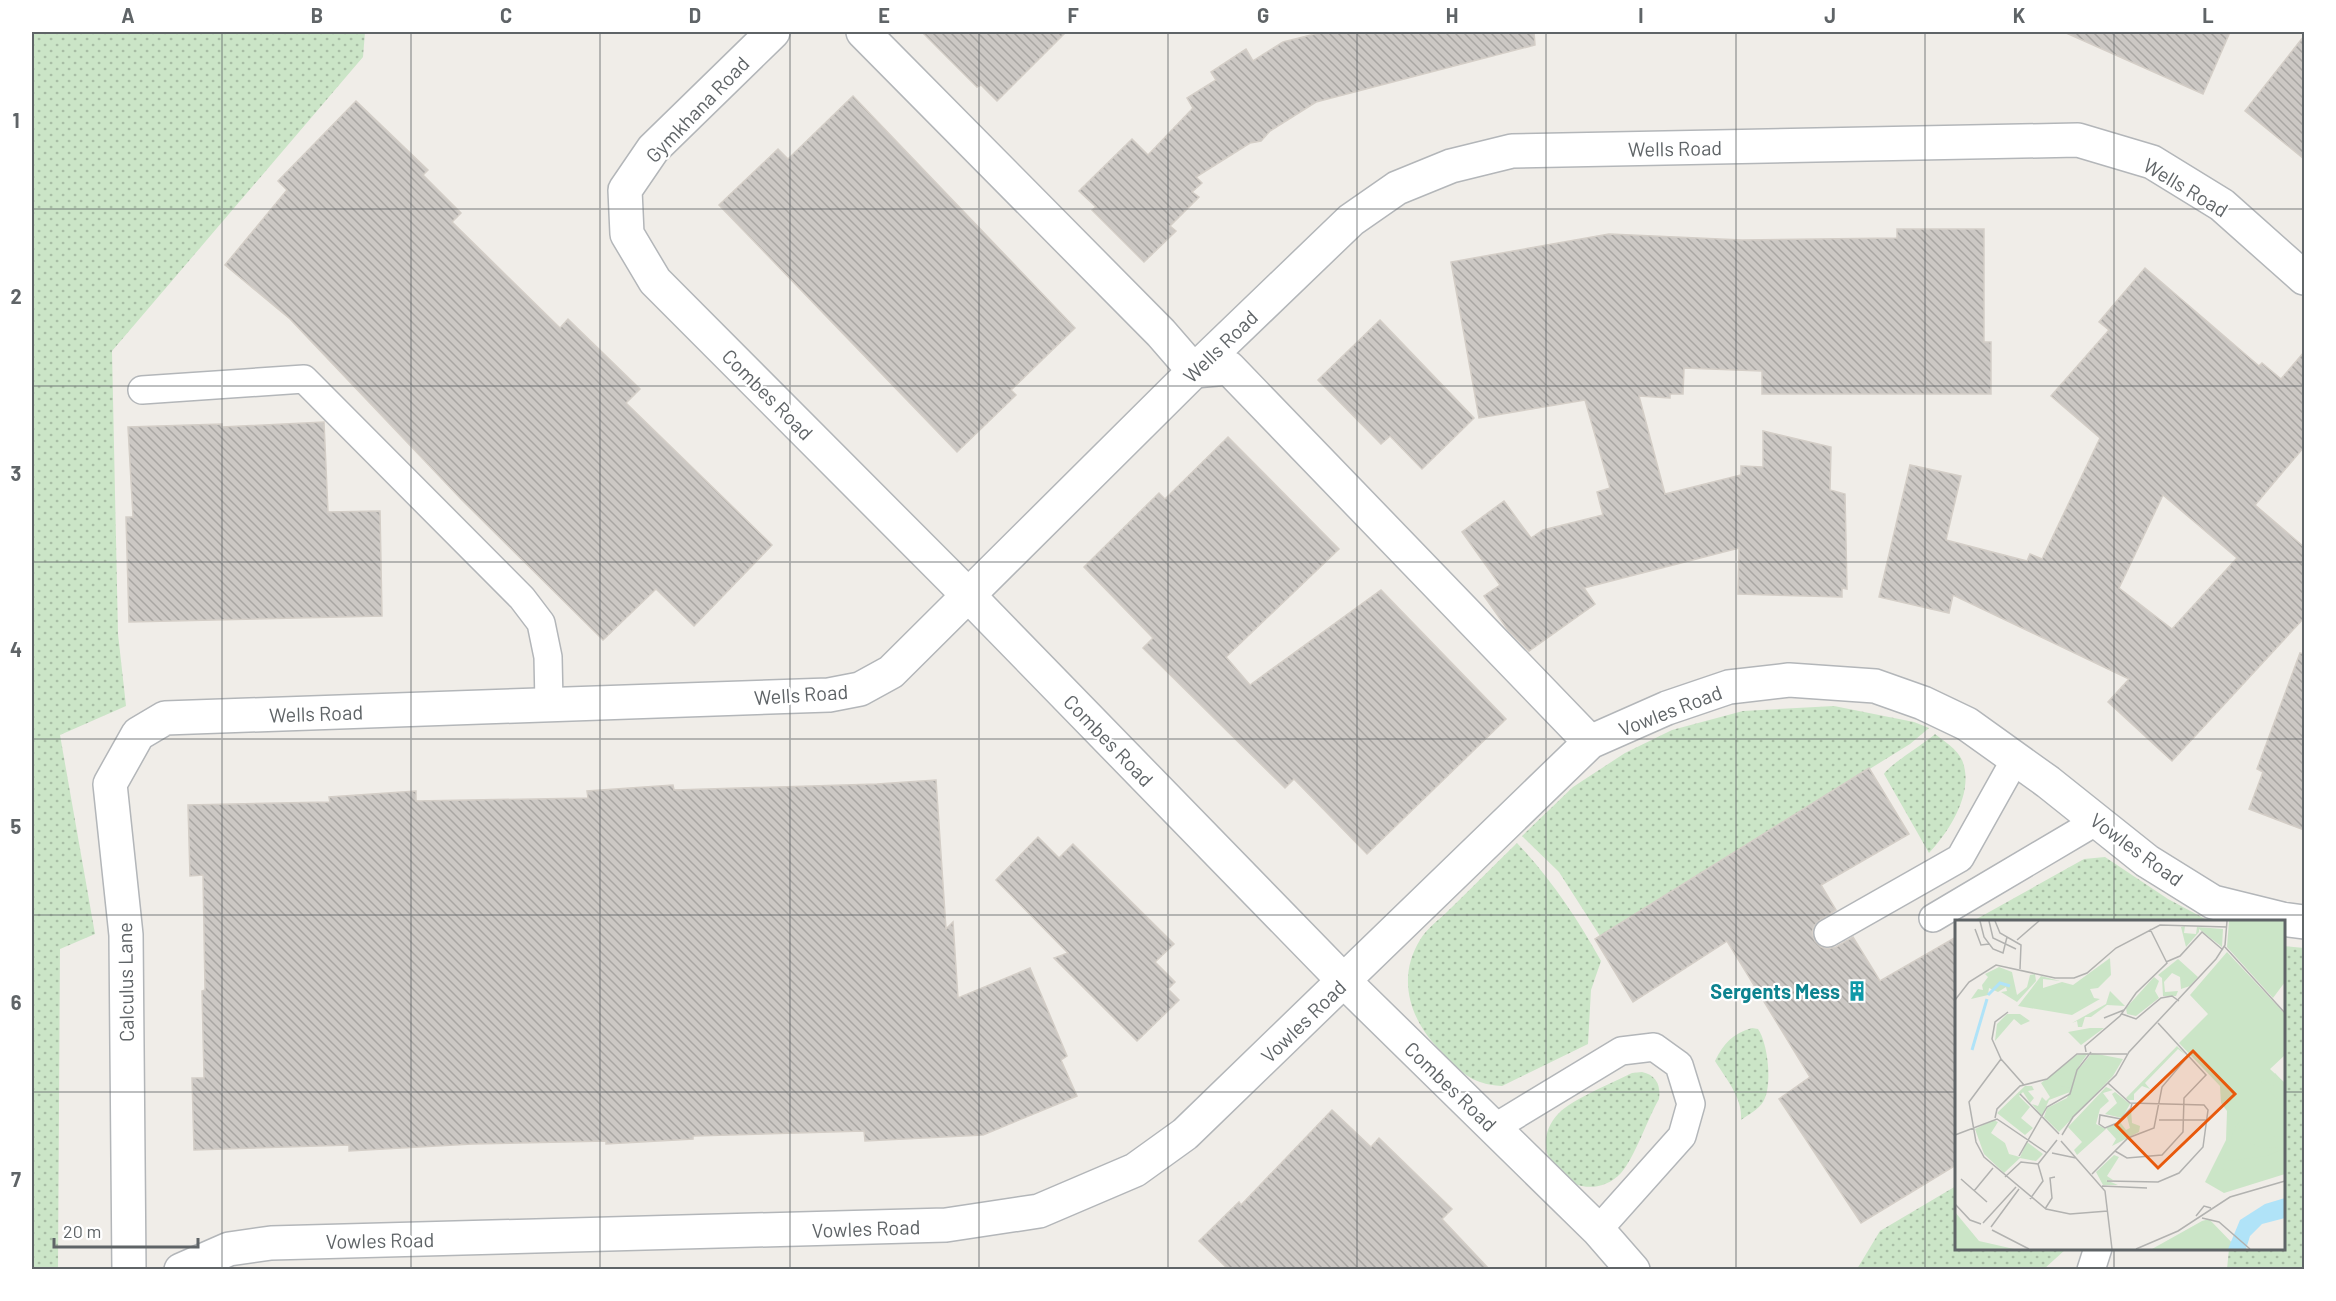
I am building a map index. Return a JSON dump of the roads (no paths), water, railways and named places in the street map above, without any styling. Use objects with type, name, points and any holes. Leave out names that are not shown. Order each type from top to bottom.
[{"type":"street","name":"Gymkhana Road","points":[[625,190],[653,149],[773,32]]},
{"type":"street","points":[[863,32],[1161,333],[1194,371],[1229,368],[1590,742]]},
{"type":"street","name":"Wells Road","points":[[165,718],[830,695],[860,689],[891,672],[1194,371],[1351,220],[1397,188],[1452,166],[1512,151],[2078,140],[2152,162],[2222,205],[2304,278]]},
{"type":"street","name":"Combes Road","points":[[625,190],[627,234],[655,281],[968,595],[1344,981],[1598,1230],[1633,1269]]},
{"type":"street","name":"Vowles Road","points":[[181,1269],[229,1249],[271,1244],[946,1225],[1039,1211],[1135,1170],[1185,1134],[1590,742],[1667,708],[1729,687],[1789,680],[1875,686],[1923,703],[1967,724],[2016,758],[2147,861],[2213,902],[2304,922]]},
{"type":"street","name":"Calculus Lane","points":[[129,1269],[126,935],[110,784],[138,734],[165,718]]},
{"type":"lane","points":[[142,390],[304,379],[522,598],[541,623],[548,657],[549,704]]},
{"type":"lane","points":[[1828,933],[1960,858],[2016,758]]},
{"type":"lane","points":[[1933,918],[2097,820]]},
{"type":"lane","points":[[1494,1128],[1621,1051],[1654,1047],[1679,1065],[1691,1104],[1682,1136],[1598,1230]]},
{"type":"lane","points":[[2091,1269],[2097,1250]]},
{"type":"place","name":"Sergents Mess","points":[[1857,991]]}]
